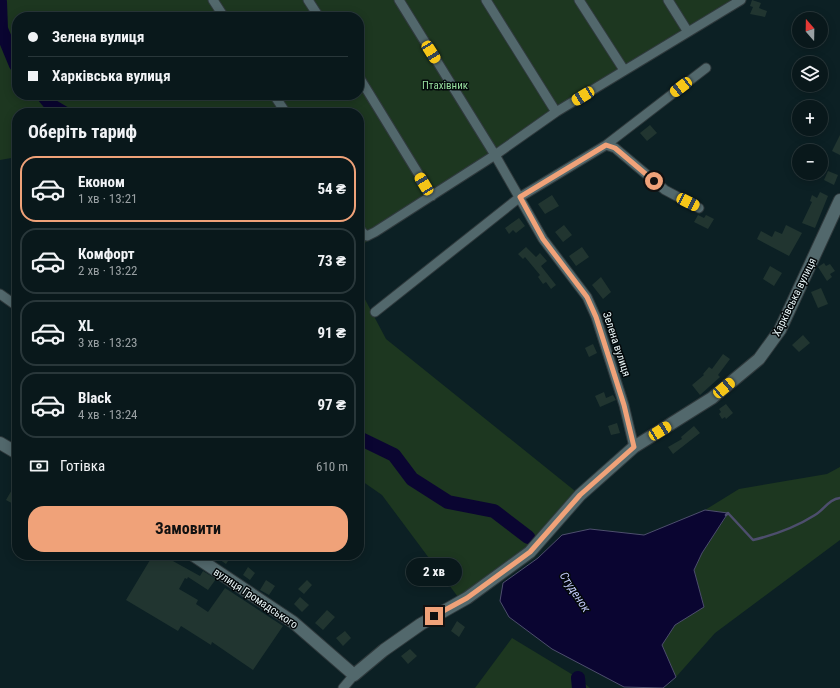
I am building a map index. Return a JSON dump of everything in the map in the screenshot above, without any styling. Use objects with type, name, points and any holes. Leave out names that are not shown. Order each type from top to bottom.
[{"type":"street","points":[[213,0],[221,12]]},
{"type":"street","points":[[308,0],[316,12]]},
{"type":"street","name":"Зелена вулиця","points":[[398,0],[495,155],[543,239],[587,297],[593,310],[624,405],[634,447]]},
{"type":"street","points":[[486,0],[556,112]]},
{"type":"street","points":[[579,0],[624,70]]},
{"type":"street","points":[[668,0],[688,32]]},
{"type":"street","points":[[364,234],[367,236],[432,196],[495,155],[556,112],[741,0]]},
{"type":"street","points":[[375,312],[520,197],[606,145],[706,68]]},
{"type":"street","points":[[364,85],[432,196]]},
{"type":"street","points":[[606,145],[615,148],[665,190],[699,208]]},
{"type":"street","name":"Харківська вулиця","points":[[354,675],[384,650],[421,624],[467,598],[530,552],[580,495],[634,447],[712,398],[759,359],[780,330],[840,200]]},
{"type":"street","points":[[0,294],[12,302]]},
{"type":"street","points":[[0,443],[12,450]]},
{"type":"street","name":"вулиця Громадського","points":[[200,560],[293,622],[354,675]]},
{"type":"street","points":[[343,688],[354,675]]},
{"type":"green space","name":"Птахівник","points":[[0,0],[741,0],[549,118],[364,244],[364,108],[12,108],[12,158],[0,160]]},
{"type":"green space","points":[[364,297],[386,339],[580,495],[530,552],[461,601],[382,495],[364,482]]},
{"type":"green space","points":[[840,467],[840,540],[715,633],[676,677],[662,645],[675,625],[704,606],[694,570],[702,553],[728,514],[705,510],[739,489],[827,474]]},
{"type":"green space","points":[[512,638],[578,678],[590,688],[475,688]]},
{"type":"water","points":[[705,510],[728,513],[702,553],[694,570],[704,607],[675,625],[662,645],[676,677],[663,688],[624,687],[552,649],[509,617],[500,601],[503,583],[538,558],[562,535],[590,529],[644,535]]},
{"type":"building","points":[[752,0],[761,3],[759,8],[767,11],[765,17],[750,14],[753,7],[750,6]]},
{"type":"building","points":[[650,125],[657,133],[647,141],[640,133]]},
{"type":"building","points":[[840,135],[840,155],[832,151]]},
{"type":"building","points":[[828,171],[838,175],[834,185],[824,180],[828,180]]},
{"type":"building","points":[[820,192],[828,196],[815,228],[802,223],[812,202],[810,201],[812,195],[817,198]]},
{"type":"building","points":[[552,195],[559,206],[545,214],[538,204]]},
{"type":"building","points":[[698,215],[704,218],[706,215],[714,219],[708,229],[694,222]]},
{"type":"building","points":[[519,218],[525,226],[516,233],[513,230],[509,234],[505,228]]},
{"type":"building","points":[[564,225],[572,235],[563,242],[555,232]]},
{"type":"building","points":[[786,225],[802,233],[789,256],[757,239],[761,231],[772,237],[775,231],[782,234]]},
{"type":"building","points":[[526,247],[536,257],[540,253],[547,261],[541,266],[556,285],[551,289],[546,282],[543,284],[538,277],[540,275],[525,257],[523,259],[518,254]]},
{"type":"building","points":[[582,247],[589,257],[576,266],[569,256]]},
{"type":"building","points":[[824,263],[826,266],[830,264],[835,271],[830,274],[832,277],[827,281],[818,267]]},
{"type":"building","points":[[770,266],[782,273],[774,286],[763,279]]},
{"type":"building","points":[[601,277],[611,292],[603,299],[592,285]]},
{"type":"building","points":[[821,288],[828,304],[818,308],[811,292]]},
{"type":"building","points":[[803,335],[810,343],[799,352],[792,345]]},
{"type":"building","points":[[593,344],[597,353],[589,357],[585,348]]},
{"type":"building","points":[[723,354],[730,359],[718,375],[720,377],[700,395],[692,385],[704,375],[703,374],[709,367],[712,369]]},
{"type":"building","points":[[604,392],[606,398],[613,395],[616,400],[600,407],[595,396]]},
{"type":"building","points":[[726,404],[733,413],[726,419],[725,417],[722,419],[719,414],[721,412],[719,409]]},
{"type":"building","points":[[617,423],[620,433],[611,435],[608,426]]},
{"type":"building","points":[[694,426],[700,433],[673,454],[668,447],[682,439],[681,437]]},
{"type":"building","points":[[12,490],[12,503],[6,500]]},
{"type":"building","points":[[150,560],[171,560],[200,576],[203,571],[216,579],[208,590],[188,577],[187,579],[185,578],[179,589],[198,600],[196,604],[208,612],[225,588],[283,626],[253,670],[212,642],[211,645],[181,626],[178,631],[126,600]]},
{"type":"building","points":[[220,560],[229,560],[226,564]]},
{"type":"building","points":[[248,567],[255,573],[250,580],[243,575]]},
{"type":"building","points":[[266,580],[275,586],[269,595],[260,590]]},
{"type":"building","points":[[307,580],[312,585],[304,594],[298,589]]},
{"type":"building","points":[[300,597],[309,605],[302,612],[294,604]]},
{"type":"building","points":[[327,610],[335,617],[323,630],[315,623]]},
{"type":"building","points":[[457,621],[465,627],[459,637],[451,631]]},
{"type":"building","points":[[345,631],[351,638],[343,646],[336,638]]},
{"type":"building","points":[[410,649],[417,656],[408,664],[401,656]]},
{"type":"waterway","name":"Студенок","points":[[0,2],[1,29],[12,55]]},
{"type":"waterway","name":"Студенок","points":[[47,100],[55,108]]},
{"type":"waterway","name":"Студенок","points":[[364,440],[394,455],[412,479],[448,502],[494,511],[528,537]]},
{"type":"waterway","points":[[726,515],[728,513],[753,540],[793,527],[818,513],[833,500],[840,498]]},
{"type":"waterway","name":"Студенок","points":[[578,678],[579,688]]},
{"type":"route","points":[[434,616],[467,598],[530,552],[580,495],[634,447],[624,405],[596,317],[587,297],[568,274],[543,239],[520,197],[606,145],[615,148],[654,181]]}]
